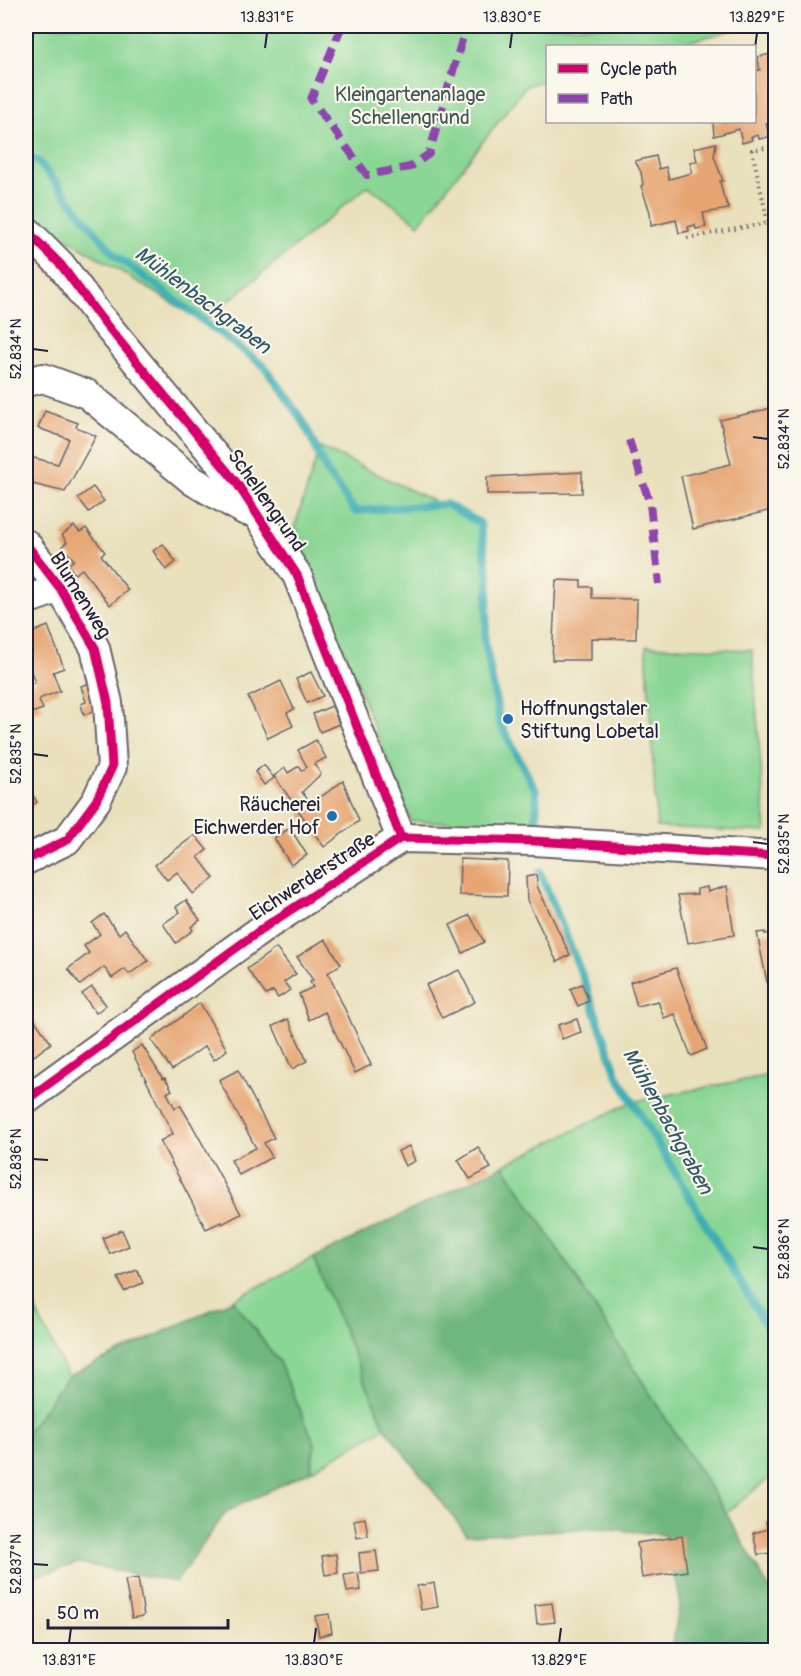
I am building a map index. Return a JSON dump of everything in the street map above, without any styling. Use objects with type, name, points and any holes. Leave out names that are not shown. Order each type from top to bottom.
[{"type":"street","name":"Schellengrund","points":[[26,230],[61,265],[99,316],[236,482],[297,575],[402,838]]},
{"type":"street","points":[[31,377],[87,394],[194,481],[246,511],[252,506]]},
{"type":"street","name":"Blumenweg","points":[[26,544],[60,588],[95,648],[108,703],[112,767],[96,801],[67,840],[26,860]]},
{"type":"street","points":[[26,600],[60,588]]},
{"type":"street","name":"Eichwerderstraße","points":[[26,1100],[259,931],[402,838],[534,841],[776,856]]},
{"type":"path","points":[[687,238],[768,223],[752,150],[776,146]]},
{"type":"green space","name":"Kleingartenanlage Schellengrund","points":[[26,26],[748,26],[676,45],[546,45],[546,80],[526,86],[419,224],[368,186],[203,322],[26,213]]},
{"type":"green space","points":[[320,447],[480,523],[489,580],[485,642],[500,723],[536,791],[532,824],[411,821],[295,526]]},
{"type":"green space","points":[[646,646],[752,650],[766,832],[657,827]]},
{"type":"green space","points":[[775,1074],[775,1474],[726,1513],[504,1165],[631,1102]]},
{"type":"green space","points":[[504,1165],[726,1513],[775,1599],[775,1650],[672,1650],[680,1600],[664,1535],[602,1528],[467,1535],[385,1428],[313,1258]]},
{"type":"green space","points":[[313,1258],[385,1428],[310,1471],[315,1444],[279,1362],[233,1300]]},
{"type":"green space","points":[[26,1290],[68,1376],[26,1434]]},
{"type":"green space","points":[[233,1300],[279,1362],[315,1444],[310,1471],[226,1512],[176,1582],[78,1563],[26,1579],[26,1434],[68,1376]]},
{"type":"building","points":[[776,53],[776,122],[766,123],[769,137],[759,139],[758,135],[742,143],[739,129],[714,136],[713,123],[756,123],[756,71],[760,70],[757,57]]},
{"type":"building","points":[[716,143],[714,156],[723,181],[720,181],[723,195],[729,209],[703,213],[706,227],[696,229],[695,225],[688,227],[689,231],[679,233],[676,220],[651,226],[650,212],[641,186],[643,185],[641,172],[635,161],[656,156],[659,169],[666,167],[669,179],[692,173],[690,162],[697,161],[694,148]]},
{"type":"building","points":[[776,407],[776,509],[693,529],[681,476],[731,464],[720,420]]},
{"type":"building","points":[[45,411],[78,423],[76,427],[96,436],[65,492],[28,483],[26,490],[26,456],[58,464],[69,439],[38,428]]},
{"type":"building","points":[[582,472],[582,493],[487,494],[487,477]]},
{"type":"building","points":[[93,487],[104,501],[89,512],[78,498]]},
{"type":"building","points":[[74,526],[80,532],[86,528],[105,552],[101,555],[128,590],[110,605],[82,569],[75,574],[68,565],[74,560],[62,546],[67,542],[62,535]]},
{"type":"building","points":[[163,544],[176,562],[166,570],[153,551]]},
{"type":"building","points":[[556,580],[581,581],[581,587],[592,587],[592,598],[637,599],[636,639],[591,638],[591,660],[552,660]]},
{"type":"building","points":[[48,626],[64,668],[53,672],[60,691],[41,698],[39,701],[43,709],[31,713],[26,699],[26,686],[35,682],[26,658],[26,635]]},
{"type":"building","points":[[311,672],[323,696],[307,703],[296,679]]},
{"type":"building","points":[[281,681],[294,709],[287,713],[293,726],[268,738],[248,697]]},
{"type":"building","points":[[93,682],[99,709],[84,715],[81,704],[86,702],[81,686]]},
{"type":"building","points":[[332,706],[339,724],[320,732],[313,714]]},
{"type":"building","points":[[316,740],[326,758],[314,764],[321,774],[302,792],[311,804],[343,781],[359,821],[324,847],[274,776],[285,768],[288,773],[299,766],[302,771],[307,767],[298,750]]},
{"type":"building","points":[[264,765],[274,778],[264,785],[255,772]]},
{"type":"building","points":[[26,785],[37,802],[26,810]]},
{"type":"building","points":[[290,828],[307,855],[291,865],[274,838]]},
{"type":"building","points":[[195,835],[207,850],[198,857],[214,878],[193,894],[177,872],[167,880],[155,865]]},
{"type":"building","points":[[460,859],[508,861],[507,896],[459,895]]},
{"type":"building","points":[[536,875],[538,888],[570,955],[557,962],[527,900],[526,877]]},
{"type":"building","points":[[727,886],[734,935],[688,943],[678,895],[697,894],[697,889],[707,887],[708,892]]},
{"type":"building","points":[[186,900],[200,920],[191,927],[193,930],[176,943],[163,924],[180,912],[176,907]]},
{"type":"building","points":[[104,914],[119,934],[125,929],[148,961],[129,974],[125,969],[112,978],[104,967],[80,985],[68,969],[89,953],[84,946],[100,934],[92,923]]},
{"type":"building","points":[[470,915],[484,942],[463,953],[450,925]]},
{"type":"building","points":[[765,932],[765,934],[776,932],[776,980],[767,982],[757,933]]},
{"type":"building","points":[[325,939],[341,964],[328,973],[371,1065],[355,1073],[325,1012],[309,1020],[299,994],[313,987],[310,982],[313,980],[297,957]]},
{"type":"building","points":[[276,948],[296,974],[284,982],[290,990],[278,998],[273,991],[266,995],[247,969]]},
{"type":"building","points":[[676,968],[707,1049],[691,1056],[675,1014],[664,1018],[658,1001],[637,1006],[630,982]]},
{"type":"building","points":[[459,970],[475,1002],[442,1018],[426,985]]},
{"type":"building","points":[[582,984],[589,1001],[578,1006],[570,989]]},
{"type":"building","points":[[92,987],[106,1005],[96,1013],[82,994]]},
{"type":"building","points":[[26,995],[32,1005],[26,1010]]},
{"type":"building","points":[[200,1003],[227,1050],[214,1060],[205,1046],[172,1070],[151,1040]]},
{"type":"building","points":[[31,1015],[51,1043],[26,1062],[26,1019]]},
{"type":"building","points":[[288,1019],[307,1061],[292,1069],[273,1026]]},
{"type":"building","points":[[577,1019],[581,1032],[562,1039],[558,1025]]},
{"type":"building","points":[[142,1045],[172,1090],[167,1093],[175,1108],[180,1105],[241,1214],[222,1224],[221,1222],[206,1229],[160,1141],[173,1134],[132,1052]]},
{"type":"building","points":[[238,1070],[274,1138],[264,1143],[272,1157],[239,1175],[231,1160],[256,1148],[219,1080]]},
{"type":"building","points":[[409,1146],[415,1161],[405,1166],[398,1151]]},
{"type":"building","points":[[478,1147],[491,1168],[470,1179],[458,1160]]},
{"type":"building","points":[[122,1230],[129,1246],[110,1254],[103,1238]]},
{"type":"building","points":[[137,1270],[143,1283],[124,1291],[118,1278]]},
{"type":"building","points":[[365,1518],[368,1536],[357,1538],[354,1520]]},
{"type":"building","points":[[776,1520],[776,1552],[758,1555],[753,1533],[768,1529],[766,1522]]},
{"type":"building","points":[[682,1536],[687,1571],[642,1578],[637,1543]]},
{"type":"building","points":[[376,1551],[379,1571],[361,1573],[359,1553]]},
{"type":"building","points":[[336,1554],[338,1573],[325,1575],[322,1556]]},
{"type":"building","points":[[358,1573],[361,1590],[347,1592],[344,1575]]},
{"type":"building","points":[[138,1578],[144,1616],[132,1618],[125,1580]]},
{"type":"building","points":[[434,1583],[438,1607],[421,1610],[417,1586]]},
{"type":"building","points":[[552,1603],[555,1622],[537,1624],[535,1605]]},
{"type":"building","points":[[329,1614],[332,1633],[319,1636],[315,1616]]},
{"type":"waterway","name":"Mühlenbachgraben","points":[[26,157],[38,161],[115,255],[264,366],[304,423],[327,472],[355,511],[446,504],[480,523],[489,580],[485,642],[500,723],[536,791],[537,822]]},
{"type":"waterway","name":"Mühlenbachgraben","points":[[540,872],[582,975],[618,1077],[776,1342]]},
{"type":"marked path","points":[[342,26],[311,99],[367,175],[410,167],[429,154],[466,26]]},
{"type":"marked path","points":[[629,440],[650,504],[659,584]]},
{"type":"cycle path","points":[[26,230],[61,265],[99,316],[236,482],[297,575],[401,838]]},
{"type":"cycle path","points":[[26,544],[60,588],[95,648],[108,703],[112,767],[96,801],[67,840],[26,860]]},
{"type":"cycle path","points":[[26,1100],[269,924],[401,838],[534,841],[776,856]]},
{"type":"place","name":"Hoffnungstaler Stiftung Lobetal","points":[[508,719]]},
{"type":"place","name":"Räucherei Eichwerder Hof","points":[[332,816]]}]
